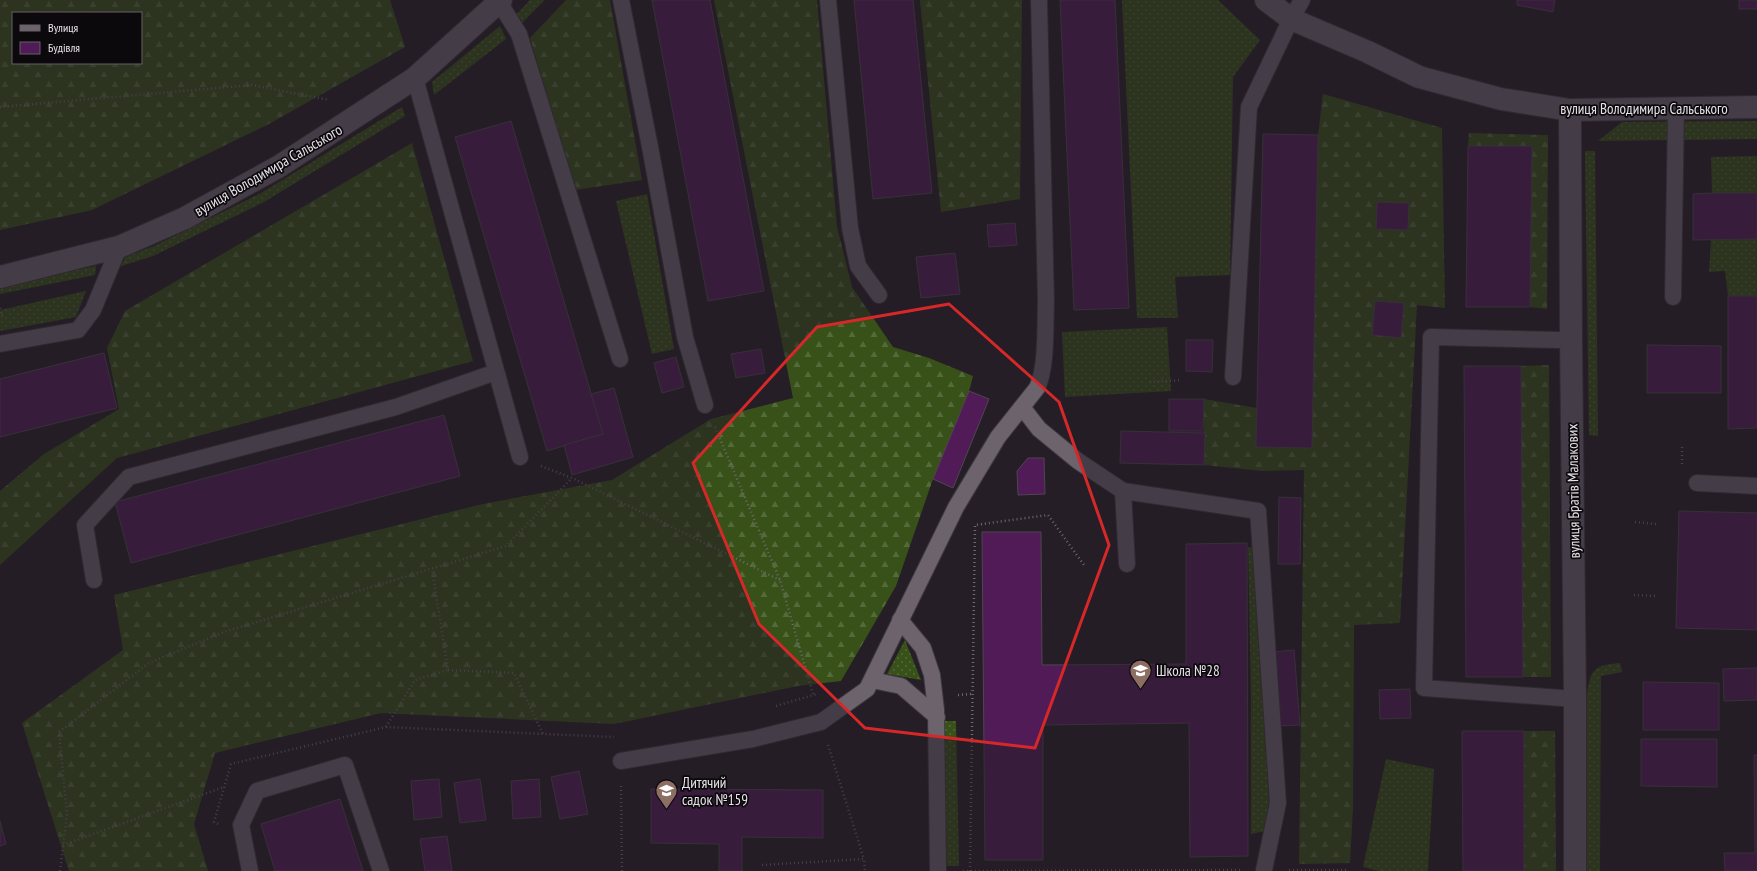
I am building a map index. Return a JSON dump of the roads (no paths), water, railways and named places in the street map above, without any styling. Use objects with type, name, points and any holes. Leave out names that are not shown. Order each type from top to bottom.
[{"type":"street","name":"вулиця Володимира Сальського","points":[[1266,0],[1291,19],[1368,52],[1419,77],[1501,99],[1570,110],[1757,107]]},
{"type":"street","name":"вулиця Володимира Сальського","points":[[0,277],[119,247],[185,218],[278,167],[370,109],[415,78],[500,1]]},
{"type":"street","name":"вулиця Братів Малакових","points":[[1570,110],[1575,699],[1574,871]]},
{"type":"lane","points":[[621,0],[685,337],[705,405]]},
{"type":"lane","points":[[828,0],[850,228],[858,266],[878,295]]},
{"type":"lane","points":[[621,761],[753,739],[821,722],[867,689],[956,507],[998,437],[1041,381],[1045,342],[1046,302],[1039,0]]},
{"type":"lane","points":[[1233,377],[1249,107],[1291,19],[1302,0]]},
{"type":"lane","points":[[500,1],[519,34],[620,359]]},
{"type":"lane","points":[[415,78],[520,457]]},
{"type":"lane","points":[[1673,297],[1676,109]]},
{"type":"lane","points":[[0,344],[78,330],[93,310],[119,247]]},
{"type":"lane","points":[[1571,339],[1431,337],[1424,688],[1575,699]]},
{"type":"lane","points":[[94,580],[85,525],[129,477],[396,407],[496,372]]},
{"type":"lane","points":[[1022,407],[1039,429],[1078,461],[1123,491],[1258,511],[1278,803],[1264,870]]},
{"type":"lane","points":[[1697,483],[1757,486]]},
{"type":"lane","points":[[1123,491],[1127,564]]},
{"type":"lane","points":[[900,620],[923,648],[932,675],[936,717],[938,871]]},
{"type":"lane","points":[[872,680],[902,686],[936,717]]},
{"type":"lane","points":[[250,871],[241,825],[257,791],[345,765],[381,871]]},
{"type":"place","name":"Школа №28","points":[[1140,690]]},
{"type":"place","name":"Дитячий садок №159","points":[[667,810]]}]
